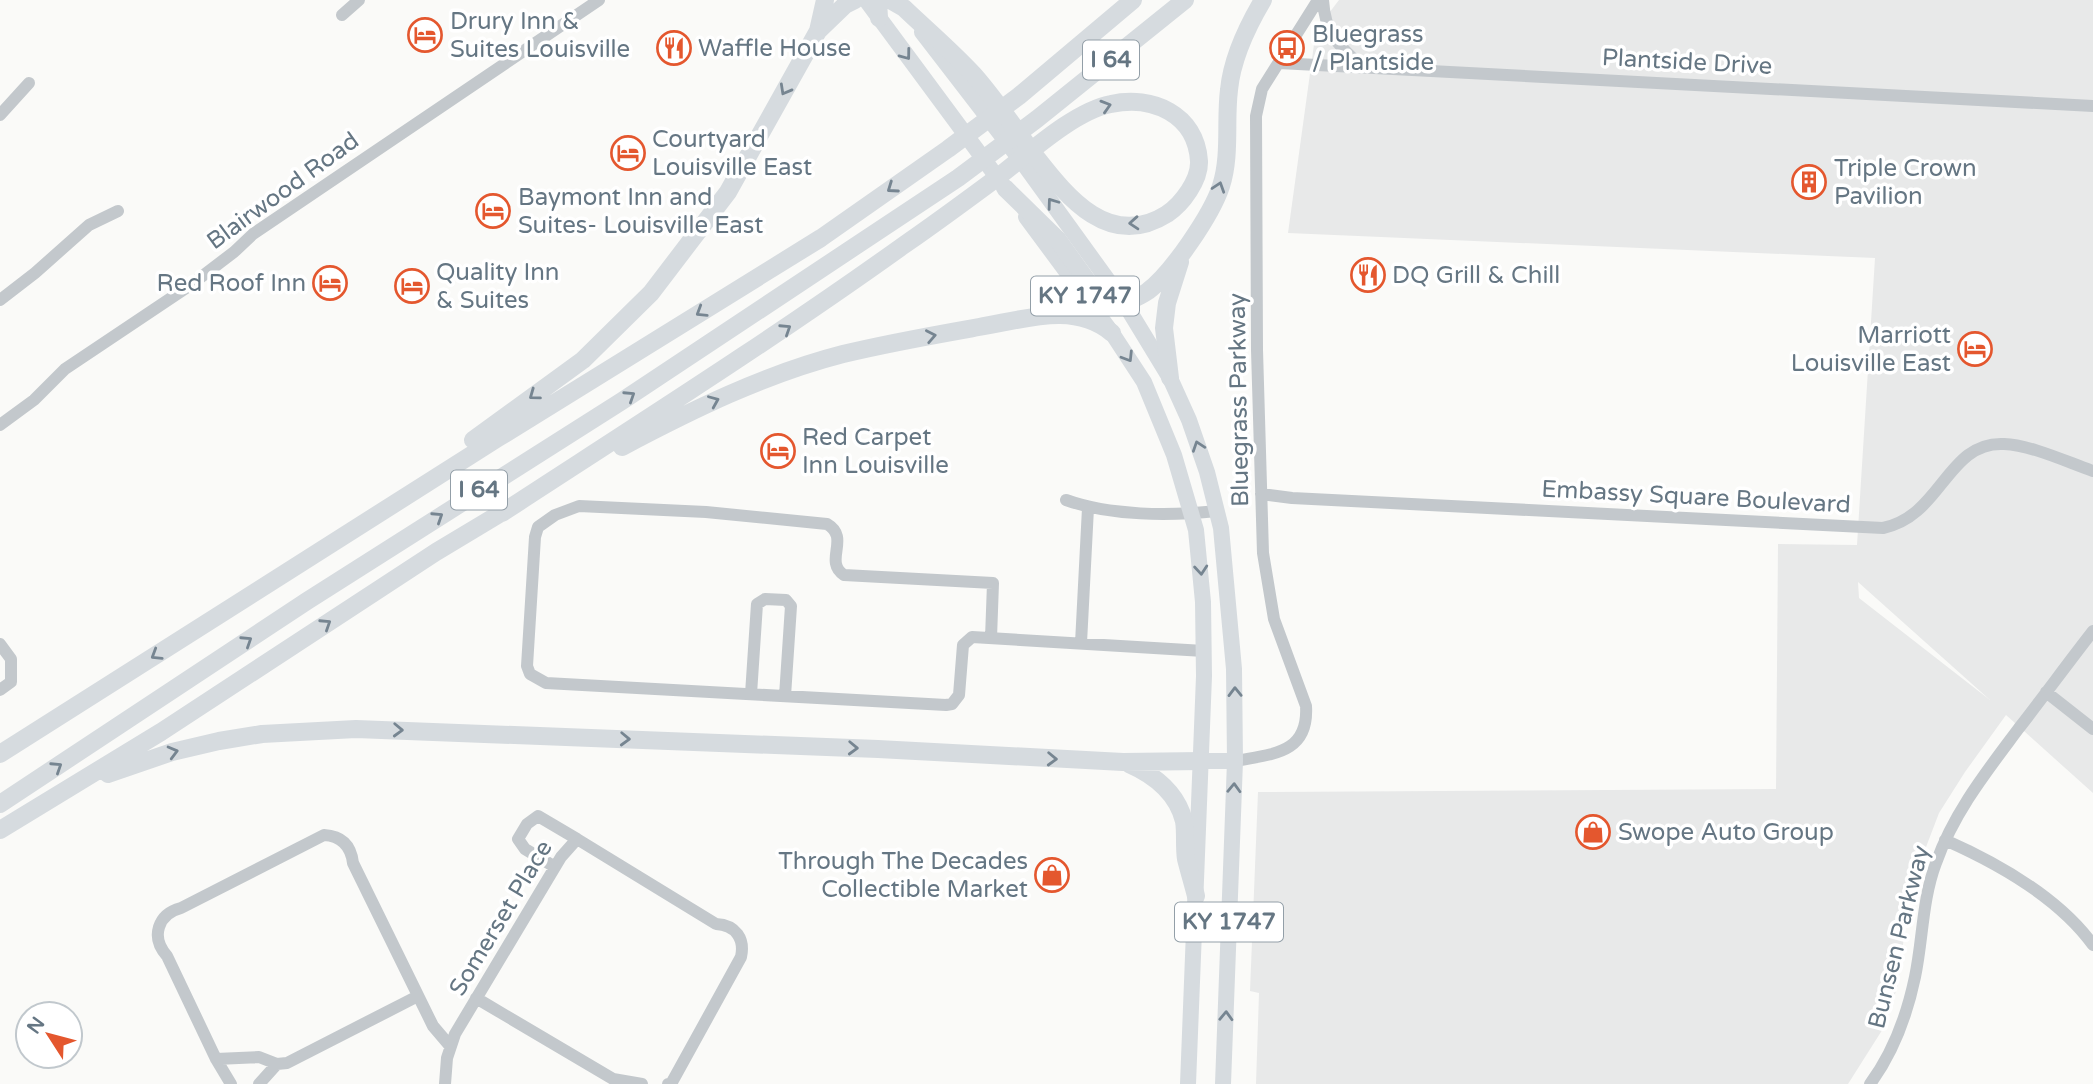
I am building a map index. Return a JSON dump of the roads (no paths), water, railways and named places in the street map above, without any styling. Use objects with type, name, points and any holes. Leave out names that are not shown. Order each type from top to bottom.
[{"type":"highway","points":[[338,541],[583,360],[650,293],[728,192],[818,31],[825,0]]},
{"type":"highway","points":[[818,31],[845,5],[855,0]]},
{"type":"highway","name":"I 64","points":[[0,754],[509,431],[821,238],[1019,96],[1133,0]]},
{"type":"highway","name":"I 64","points":[[0,804],[319,594],[622,401],[958,178],[1037,119],[1185,0]]},
{"type":"highway","points":[[1005,188],[1058,240],[1103,299],[1125,304],[1148,290],[1186,246],[1209,211],[1221,186],[1227,152],[1231,76],[1238,50],[1263,0]]},
{"type":"highway","points":[[502,513],[804,317],[965,202],[1047,139],[1082,115],[1106,105],[1139,100],[1165,107],[1185,122],[1195,142],[1200,164],[1178,207],[1156,221],[1129,226],[1102,221],[1081,208],[1063,191],[974,74],[897,3]]},
{"type":"highway","points":[[1170,378],[1164,328],[1167,303],[1186,246]]},
{"type":"highway","points":[[0,830],[161,733],[436,552],[683,414],[794,369],[841,355],[958,331],[1060,314],[1084,317],[1112,333]]},
{"type":"highway","points":[[63,793],[139,762],[172,752],[241,737],[311,729],[822,747],[1123,762],[1202,761]]},
{"type":"highway","points":[[1123,762],[1146,771],[1178,805],[1184,822],[1186,858],[1196,896]]},
{"type":"main road","name":"KY 1747","points":[[866,0],[878,9],[1112,333],[1144,382],[1184,482],[1201,566],[1204,651],[1188,1084]]},
{"type":"main road","name":"KY 1747","points":[[897,3],[1026,167],[1125,304],[1170,378],[1189,420],[1207,472],[1222,538],[1234,668],[1235,761],[1223,1084]]},
{"type":"main road","points":[[1202,761],[1235,761]]},
{"type":"street","points":[[342,15],[359,0]]},
{"type":"street","name":"Blairwood Road","points":[[0,425],[40,395],[59,374],[202,276],[279,215],[599,0]]},
{"type":"street","points":[[1320,0],[1327,27],[1335,42],[1360,65]]},
{"type":"street","name":"Bluegrass Parkway","points":[[1235,761],[1289,748],[1305,730],[1307,717],[1306,706],[1283,646],[1268,593],[1264,553],[1257,349],[1256,116],[1259,94],[1320,0]]},
{"type":"street","name":"Plantside Drive","points":[[1279,63],[1360,65],[2093,106]]},
{"type":"street","points":[[0,115],[29,83]]},
{"type":"street","points":[[0,300],[36,273],[89,225],[118,211]]},
{"type":"street","name":"Embassy Square Boulevard","points":[[1261,494],[1292,498],[1879,528],[1895,525],[1915,514],[1962,460],[1986,446],[2009,444],[2093,471]]},
{"type":"street","points":[[1066,500],[1088,508],[1192,514],[1217,512]]},
{"type":"street","points":[[991,638],[993,583],[844,575],[835,564],[838,536],[834,528],[827,524],[706,512],[579,506],[538,527],[527,666],[530,674],[546,683],[952,704],[959,695],[963,645],[972,637],[1204,651]]},
{"type":"street","points":[[1081,643],[1088,508]]},
{"type":"street","points":[[744,693],[757,604],[765,599],[786,600],[791,606],[785,696]]},
{"type":"street","name":"Bunsen Parkway","points":[[1870,1084],[1894,1043],[1906,1013],[1915,977],[1925,903],[1945,839],[1961,807],[1982,776],[2093,631]]},
{"type":"street","points":[[0,644],[10,659],[10,682],[0,690]]},
{"type":"street","points":[[2046,692],[2093,729]]},
{"type":"street","points":[[555,867],[525,849],[518,839],[527,824],[538,816],[576,839]]},
{"type":"street","points":[[231,1084],[162,950],[157,935],[158,926],[172,910],[181,908],[324,835],[341,839],[348,845],[353,863],[433,1027],[450,1046]]},
{"type":"street","name":"Somerset Place","points":[[445,1084],[450,1046],[555,867],[576,839],[716,924],[726,925],[738,933],[743,948],[741,957],[688,1056],[671,1084],[668,1084]]},
{"type":"street","points":[[1945,839],[1978,855],[2057,906],[2093,945]]},
{"type":"street","points":[[216,1059],[259,1057],[277,1064],[287,1063],[418,996]]},
{"type":"street","points":[[476,998],[613,1079],[642,1084]]},
{"type":"street","points":[[259,1084],[277,1064]]},
{"type":"place","name":"Drury Inn & Suites Louisville","points":[[425,35]]},
{"type":"place","name":"Waffle House","points":[[674,48]]},
{"type":"place","name":"Bluegrass / Plantside","points":[[1287,48]]},
{"type":"place","name":"Courtyard Louisville East","points":[[628,153]]},
{"type":"place","name":"Triple Crown Pavilion","points":[[1809,182]]},
{"type":"place","name":"Baymont Inn and Suites- Louisville East","points":[[493,211]]},
{"type":"place","name":"DQ Grill & Chill","points":[[1368,275]]},
{"type":"place","name":"Red Roof Inn","points":[[330,283]]},
{"type":"place","name":"Quality Inn & Suites","points":[[412,286]]},
{"type":"place","name":"Marriott Louisville East","points":[[1975,349]]},
{"type":"place","name":"Red Carpet Inn Louisville","points":[[778,451]]},
{"type":"place","name":"Swope Auto Group","points":[[1593,832]]},
{"type":"place","name":"Through The Decades Collectible Market","points":[[1052,875]]}]
